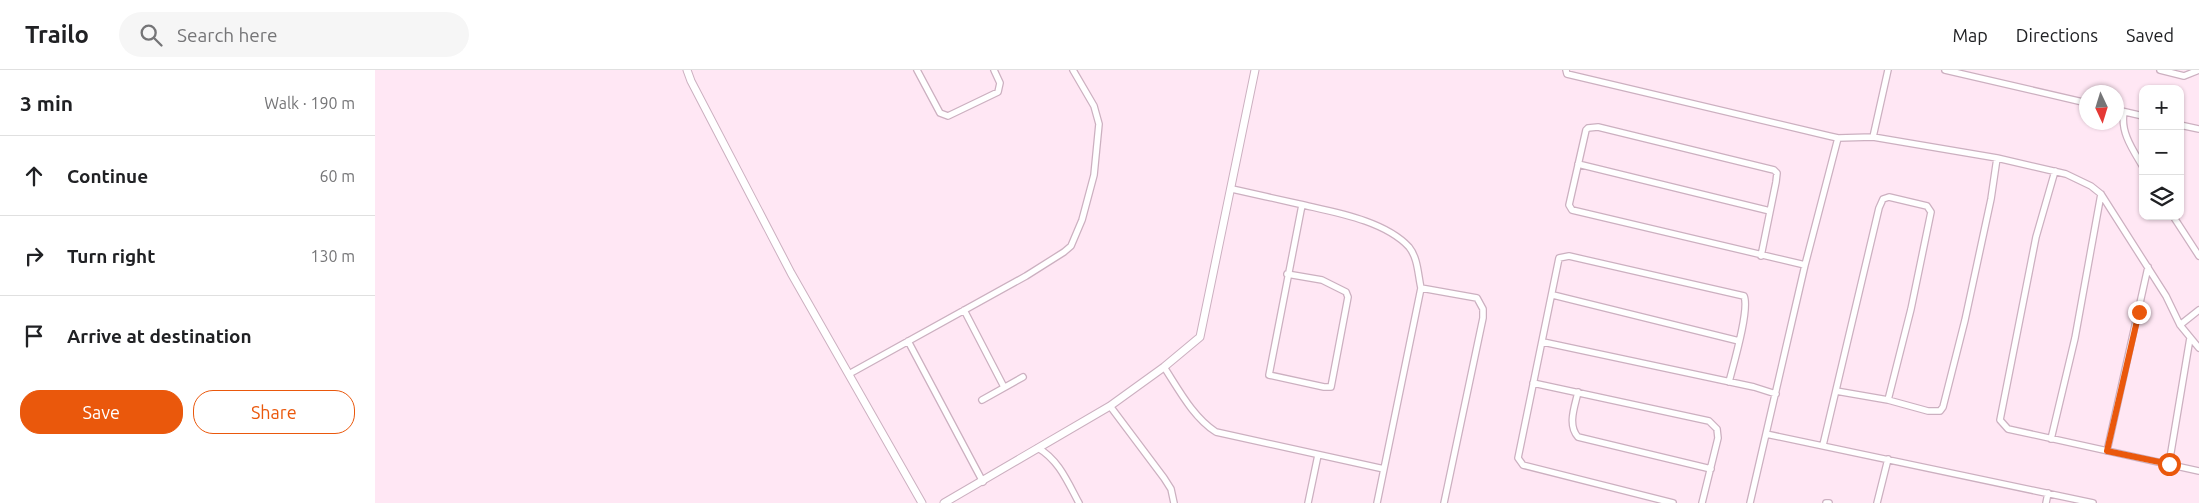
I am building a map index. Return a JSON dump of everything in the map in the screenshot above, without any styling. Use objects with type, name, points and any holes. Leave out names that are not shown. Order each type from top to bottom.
[{"type":"street","points":[[687,70],[724,147],[791,273],[922,503]]},
{"type":"street","points":[[917,70],[940,113],[948,116],[998,92],[1000,82],[994,70]]},
{"type":"street","points":[[849,374],[964,310],[1064,252],[1071,246],[1078,233],[1094,175],[1099,124],[1094,106],[1073,70]]},
{"type":"street","points":[[944,503],[983,482],[1110,406],[1200,337],[1255,70]]},
{"type":"street","points":[[1566,70],[1567,74],[1838,138],[1873,137],[1997,158],[2055,171],[2078,179],[2101,194],[2166,296],[2180,325],[2199,348]]},
{"type":"street","points":[[1873,137],[1888,70]]},
{"type":"street","points":[[1945,70],[2079,101]]},
{"type":"street","points":[[2160,70],[2184,76],[2199,70]]},
{"type":"street","points":[[2124,112],[2139,115]]},
{"type":"street","points":[[2184,126],[2199,129]]},
{"type":"street","points":[[1761,256],[1777,173],[1772,169],[1593,127],[1586,130],[1569,205],[1572,210],[1761,256],[1805,265]]},
{"type":"street","points":[[2124,127],[2126,135],[2139,159]]},
{"type":"street","points":[[1749,503],[1805,265],[1838,138]]},
{"type":"street","points":[[1836,391],[1888,400],[1928,411],[1940,411],[1943,407],[1965,320],[1993,192],[1997,158]]},
{"type":"street","points":[[1578,164],[1770,211]]},
{"type":"street","points":[[2055,171],[2036,237],[2000,420],[2008,429],[2199,471]]},
{"type":"street","points":[[1232,189],[1356,217],[1397,238],[1409,248],[1414,256],[1421,288],[1377,503]]},
{"type":"street","points":[[2051,439],[2075,338],[2101,194]]},
{"type":"street","points":[[1823,445],[1879,208],[1883,199],[1894,197],[1927,206],[1931,212],[1931,220],[1888,400]]},
{"type":"street","points":[[1287,274],[1322,280],[1346,292],[1348,297],[1331,387],[1269,375],[1287,274],[1302,205]]},
{"type":"street","points":[[2176,220],[2199,256]]},
{"type":"street","points":[[1673,503],[1523,465],[1518,458],[1561,256],[1565,255],[1743,295],[1746,298],[1746,303],[1729,382]]},
{"type":"street","points":[[2107,451],[2148,267]]},
{"type":"street","points":[[1421,288],[1472,296],[1477,298],[1483,309],[1483,318],[1444,503]]},
{"type":"street","points":[[1553,295],[1739,341]]},
{"type":"street","points":[[964,310],[1004,387]]},
{"type":"street","points":[[2180,325],[2199,310]]},
{"type":"street","points":[[2169,464],[2190,338]]},
{"type":"street","points":[[908,341],[983,482]]},
{"type":"street","points":[[1543,342],[1776,394]]},
{"type":"street","points":[[1163,367],[1189,404],[1209,427],[1217,432],[1384,469]]},
{"type":"street","points":[[982,400],[1023,377]]},
{"type":"street","points":[[1533,382],[1709,421],[1719,433],[1702,503]]},
{"type":"street","points":[[1578,392],[1572,424],[1573,430],[1578,437],[1711,469]]},
{"type":"street","points":[[1110,406],[1164,478],[1171,489],[1174,503]]},
{"type":"street","points":[[1766,434],[2093,503]]},
{"type":"street","points":[[1038,448],[1051,457],[1058,466],[1079,503]]},
{"type":"street","points":[[1308,503],[1318,455]]},
{"type":"street","points":[[1877,503],[1888,459]]},
{"type":"street","points":[[2046,503],[2048,493]]},
{"type":"route","points":[[2139,312],[2107,451],[2169,464]]}]
